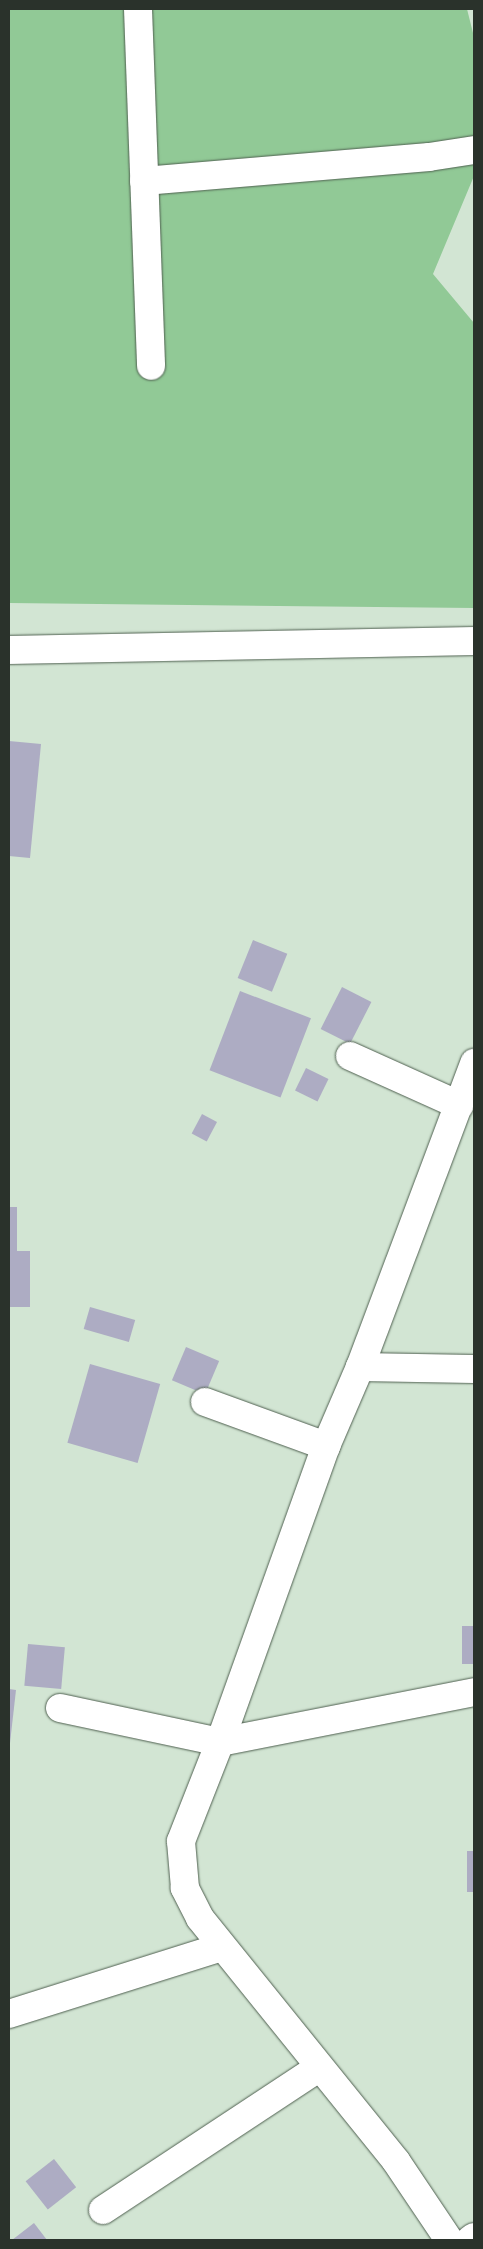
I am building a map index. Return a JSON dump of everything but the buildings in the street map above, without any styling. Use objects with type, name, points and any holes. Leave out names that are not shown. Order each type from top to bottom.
[{"type":"street","points":[[138,9],[152,366]]},
{"type":"street","points":[[144,181],[429,157],[474,150]]},
{"type":"street","points":[[9,650],[474,641]]},
{"type":"street","points":[[350,1056],[460,1105]]},
{"type":"street","points":[[449,2240],[396,2161],[318,2068],[200,1918],[185,1888],[181,1840],[220,1742],[326,1446],[360,1367],[460,1105],[474,1063]]},
{"type":"street","points":[[360,1367],[474,1370]]},
{"type":"street","points":[[205,1402],[326,1446]]},
{"type":"street","points":[[60,1708],[220,1742],[474,1692]]},
{"type":"street","points":[[9,2014],[221,1947]]},
{"type":"street","points":[[104,2210],[318,2068]]},
{"type":"street","points":[[470,2240],[474,2237]]},
{"type":"green space","points":[[9,9],[467,9],[474,37],[474,176],[433,274],[474,323],[474,608],[9,603]]}]
